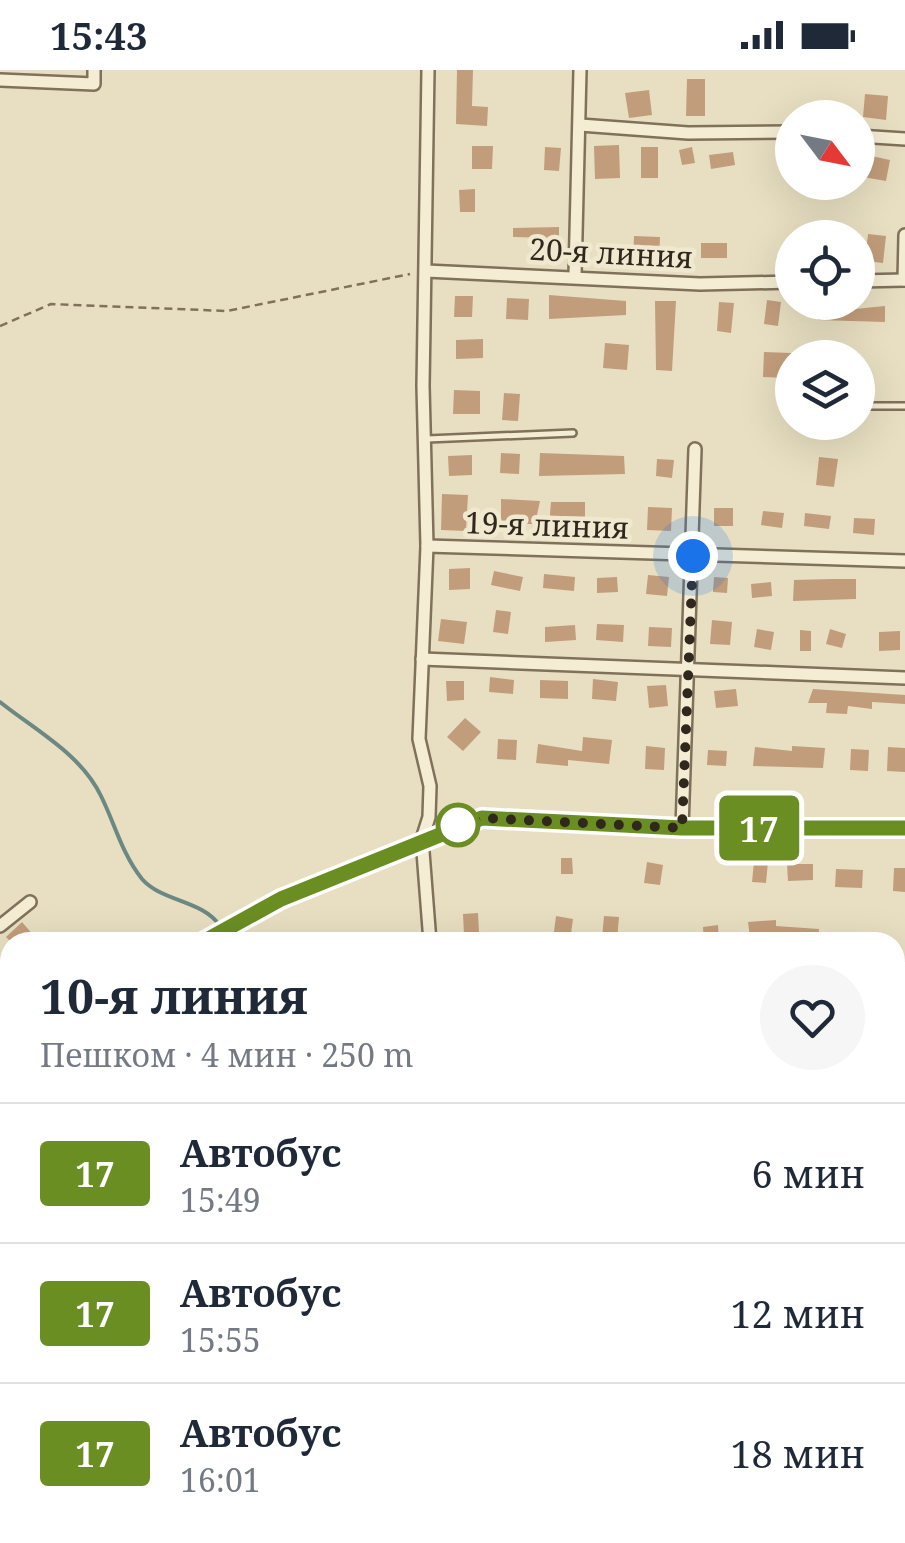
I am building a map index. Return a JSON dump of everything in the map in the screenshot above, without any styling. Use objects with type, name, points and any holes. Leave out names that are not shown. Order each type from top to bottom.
[{"type":"street","points":[[428,70],[424,439],[427,546],[419,740],[430,786],[429,816],[422,839],[429,932]]},
{"type":"street","points":[[575,275],[580,70]]},
{"type":"street","points":[[0,80],[94,77]]},
{"type":"street","points":[[580,125],[688,133],[775,132]]},
{"type":"street","points":[[875,137],[905,139]]},
{"type":"street","points":[[875,281],[904,280],[905,235]]},
{"type":"street","name":"20-я линия","points":[[426,271],[575,275],[700,284],[775,282]]},
{"type":"street","points":[[682,828],[696,450]]},
{"type":"street","name":"19-я линия","points":[[427,546],[905,562]]},
{"type":"street","points":[[422,659],[905,678]]},
{"type":"street","points":[[220,932],[281,899],[368,868],[422,839],[482,818],[682,828],[905,828]]},
{"type":"street","points":[[0,926],[30,902]]},
{"type":"lane","points":[[875,406],[905,406]]},
{"type":"lane","points":[[424,439],[572,432]]},
{"type":"path","points":[[0,326],[51,304],[227,311],[426,271]]},
{"type":"building","points":[[457,70],[473,70],[472,106],[488,107],[487,126],[456,124]]},
{"type":"building","points":[[687,79],[705,79],[705,116],[686,116]]},
{"type":"building","points":[[649,90],[652,115],[629,118],[625,93]]},
{"type":"building","points":[[865,94],[888,96],[886,120],[875,119],[875,100],[864,100]]},
{"type":"building","points":[[619,145],[620,178],[595,179],[594,146]]},
{"type":"building","points":[[472,146],[493,146],[492,169],[472,169]]},
{"type":"building","points":[[545,147],[561,148],[559,171],[544,170]]},
{"type":"building","points":[[641,147],[658,147],[658,178],[641,178]]},
{"type":"building","points":[[692,147],[695,163],[682,165],[679,150]]},
{"type":"building","points":[[733,152],[735,165],[711,169],[709,155]]},
{"type":"building","points":[[875,157],[890,160],[886,181],[875,179]]},
{"type":"building","points":[[475,189],[475,212],[460,212],[459,190]]},
{"type":"building","points":[[559,227],[559,252],[549,252],[549,238],[513,237],[513,228]]},
{"type":"building","points":[[875,235],[886,236],[883,263],[875,262]]},
{"type":"building","points":[[634,236],[660,237],[659,260],[633,259]]},
{"type":"building","points":[[701,243],[727,243],[727,258],[701,258]]},
{"type":"building","points":[[549,295],[626,301],[626,315],[549,319]]},
{"type":"building","points":[[455,296],[473,296],[472,317],[454,317]]},
{"type":"building","points":[[507,298],[529,299],[528,320],[506,319]]},
{"type":"building","points":[[767,300],[775,301],[778,326],[764,324]]},
{"type":"building","points":[[655,301],[676,301],[672,371],[656,370]]},
{"type":"building","points":[[719,302],[734,303],[731,333],[717,331]]},
{"type":"building","points":[[885,306],[885,322],[818,320],[875,320],[875,307]]},
{"type":"building","points":[[483,339],[483,358],[456,359],[456,340]]},
{"type":"building","points":[[605,343],[629,345],[627,370],[603,368]]},
{"type":"building","points":[[764,352],[775,352],[775,377],[763,377]]},
{"type":"building","points":[[454,390],[480,391],[480,414],[453,414]]},
{"type":"building","points":[[504,393],[520,394],[518,421],[502,420]]},
{"type":"building","points":[[501,453],[520,454],[519,474],[500,473]]},
{"type":"building","points":[[540,453],[624,456],[625,474],[539,476]]},
{"type":"building","points":[[472,455],[472,475],[449,476],[448,456]]},
{"type":"building","points":[[819,457],[838,459],[834,487],[816,485]]},
{"type":"building","points":[[657,459],[674,460],[672,478],[656,476]]},
{"type":"building","points":[[442,494],[468,495],[466,531],[441,530]]},
{"type":"building","points":[[501,499],[540,501],[535,524],[501,524]]},
{"type":"building","points":[[551,502],[585,502],[585,526],[549,525]]},
{"type":"building","points":[[648,507],[672,508],[671,531],[647,530]]},
{"type":"building","points":[[714,508],[733,508],[733,526],[714,526]]},
{"type":"building","points":[[763,511],[784,513],[782,528],[761,525]]},
{"type":"building","points":[[805,513],[831,516],[829,529],[804,526]]},
{"type":"building","points":[[854,518],[875,519],[874,535],[853,533]]},
{"type":"building","points":[[470,568],[470,589],[449,590],[449,569]]},
{"type":"building","points":[[494,571],[523,577],[520,591],[491,585]]},
{"type":"building","points":[[544,574],[575,577],[574,591],[543,588]]},
{"type":"building","points":[[648,575],[669,577],[667,596],[646,594]]},
{"type":"building","points":[[617,577],[618,592],[597,593],[597,578]]},
{"type":"building","points":[[714,577],[728,578],[727,593],[713,592]]},
{"type":"building","points":[[856,579],[856,599],[793,601],[794,580]]},
{"type":"building","points":[[771,582],[772,596],[752,598],[751,584]]},
{"type":"building","points":[[496,610],[511,612],[508,634],[493,632]]},
{"type":"building","points":[[441,619],[467,622],[464,644],[438,641]]},
{"type":"building","points":[[712,620],[732,622],[730,645],[710,644]]},
{"type":"building","points":[[597,624],[624,625],[623,642],[596,640]]},
{"type":"building","points":[[575,625],[576,640],[545,642],[545,627]]},
{"type":"building","points":[[649,627],[672,628],[671,647],[648,646]]},
{"type":"building","points":[[757,629],[774,632],[771,650],[754,647]]},
{"type":"building","points":[[830,629],[846,634],[842,648],[826,644]]},
{"type":"building","points":[[800,630],[811,631],[811,651],[800,651]]},
{"type":"building","points":[[900,631],[900,650],[879,651],[879,632]]},
{"type":"building","points":[[490,677],[514,680],[513,694],[489,692]]},
{"type":"building","points":[[593,679],[618,682],[616,701],[592,699]]},
{"type":"building","points":[[540,680],[568,681],[568,699],[540,698]]},
{"type":"building","points":[[446,681],[464,681],[464,700],[447,701]]},
{"type":"building","points":[[666,685],[668,706],[649,708],[647,686]]},
{"type":"building","points":[[736,689],[738,706],[716,708],[714,691]]},
{"type":"building","points":[[813,689],[905,695],[905,704],[872,702],[872,709],[848,706],[847,714],[826,713],[827,703],[808,703]]},
{"type":"building","points":[[465,718],[481,732],[463,751],[447,737]]},
{"type":"building","points":[[583,737],[612,740],[609,764],[568,760],[568,766],[536,763],[538,744],[582,751]]},
{"type":"building","points":[[498,739],[517,740],[516,760],[497,759]]},
{"type":"building","points":[[646,746],[665,748],[664,770],[645,769]]},
{"type":"building","points":[[792,746],[825,748],[823,768],[753,766],[755,747],[792,751]]},
{"type":"building","points":[[888,747],[905,748],[905,772],[887,771]]},
{"type":"building","points":[[851,749],[869,750],[868,771],[850,770]]},
{"type":"building","points":[[708,750],[727,751],[726,766],[707,765]]},
{"type":"building","points":[[561,858],[572,858],[573,874],[561,874]]},
{"type":"building","points":[[754,861],[768,862],[766,883],[752,882]]},
{"type":"building","points":[[647,862],[663,865],[660,885],[644,883]]},
{"type":"building","points":[[787,864],[813,864],[813,880],[788,881]]},
{"type":"building","points":[[894,868],[905,868],[905,892],[893,891]]},
{"type":"building","points":[[836,869],[863,870],[862,888],[835,887]]},
{"type":"building","points":[[478,913],[479,932],[464,932],[463,914]]},
{"type":"building","points":[[556,916],[573,919],[571,932],[554,932]]},
{"type":"building","points":[[604,916],[619,917],[618,932],[603,932]]},
{"type":"building","points":[[776,920],[776,926],[819,929],[819,932],[749,932],[748,922]]},
{"type":"building","points":[[22,922],[31,932],[11,932]]},
{"type":"building","points":[[718,925],[718,932],[703,932],[703,927]]},
{"type":"waterway","points":[[0,702],[82,768],[101,796],[142,879],[150,887],[213,917],[220,926]]},
{"type":"bus line","name":"17","points":[[221,932],[281,899],[368,868],[422,839],[482,818],[682,828],[905,828]]},
{"type":"route","points":[[458,825],[482,818],[682,828],[693,556]]}]
